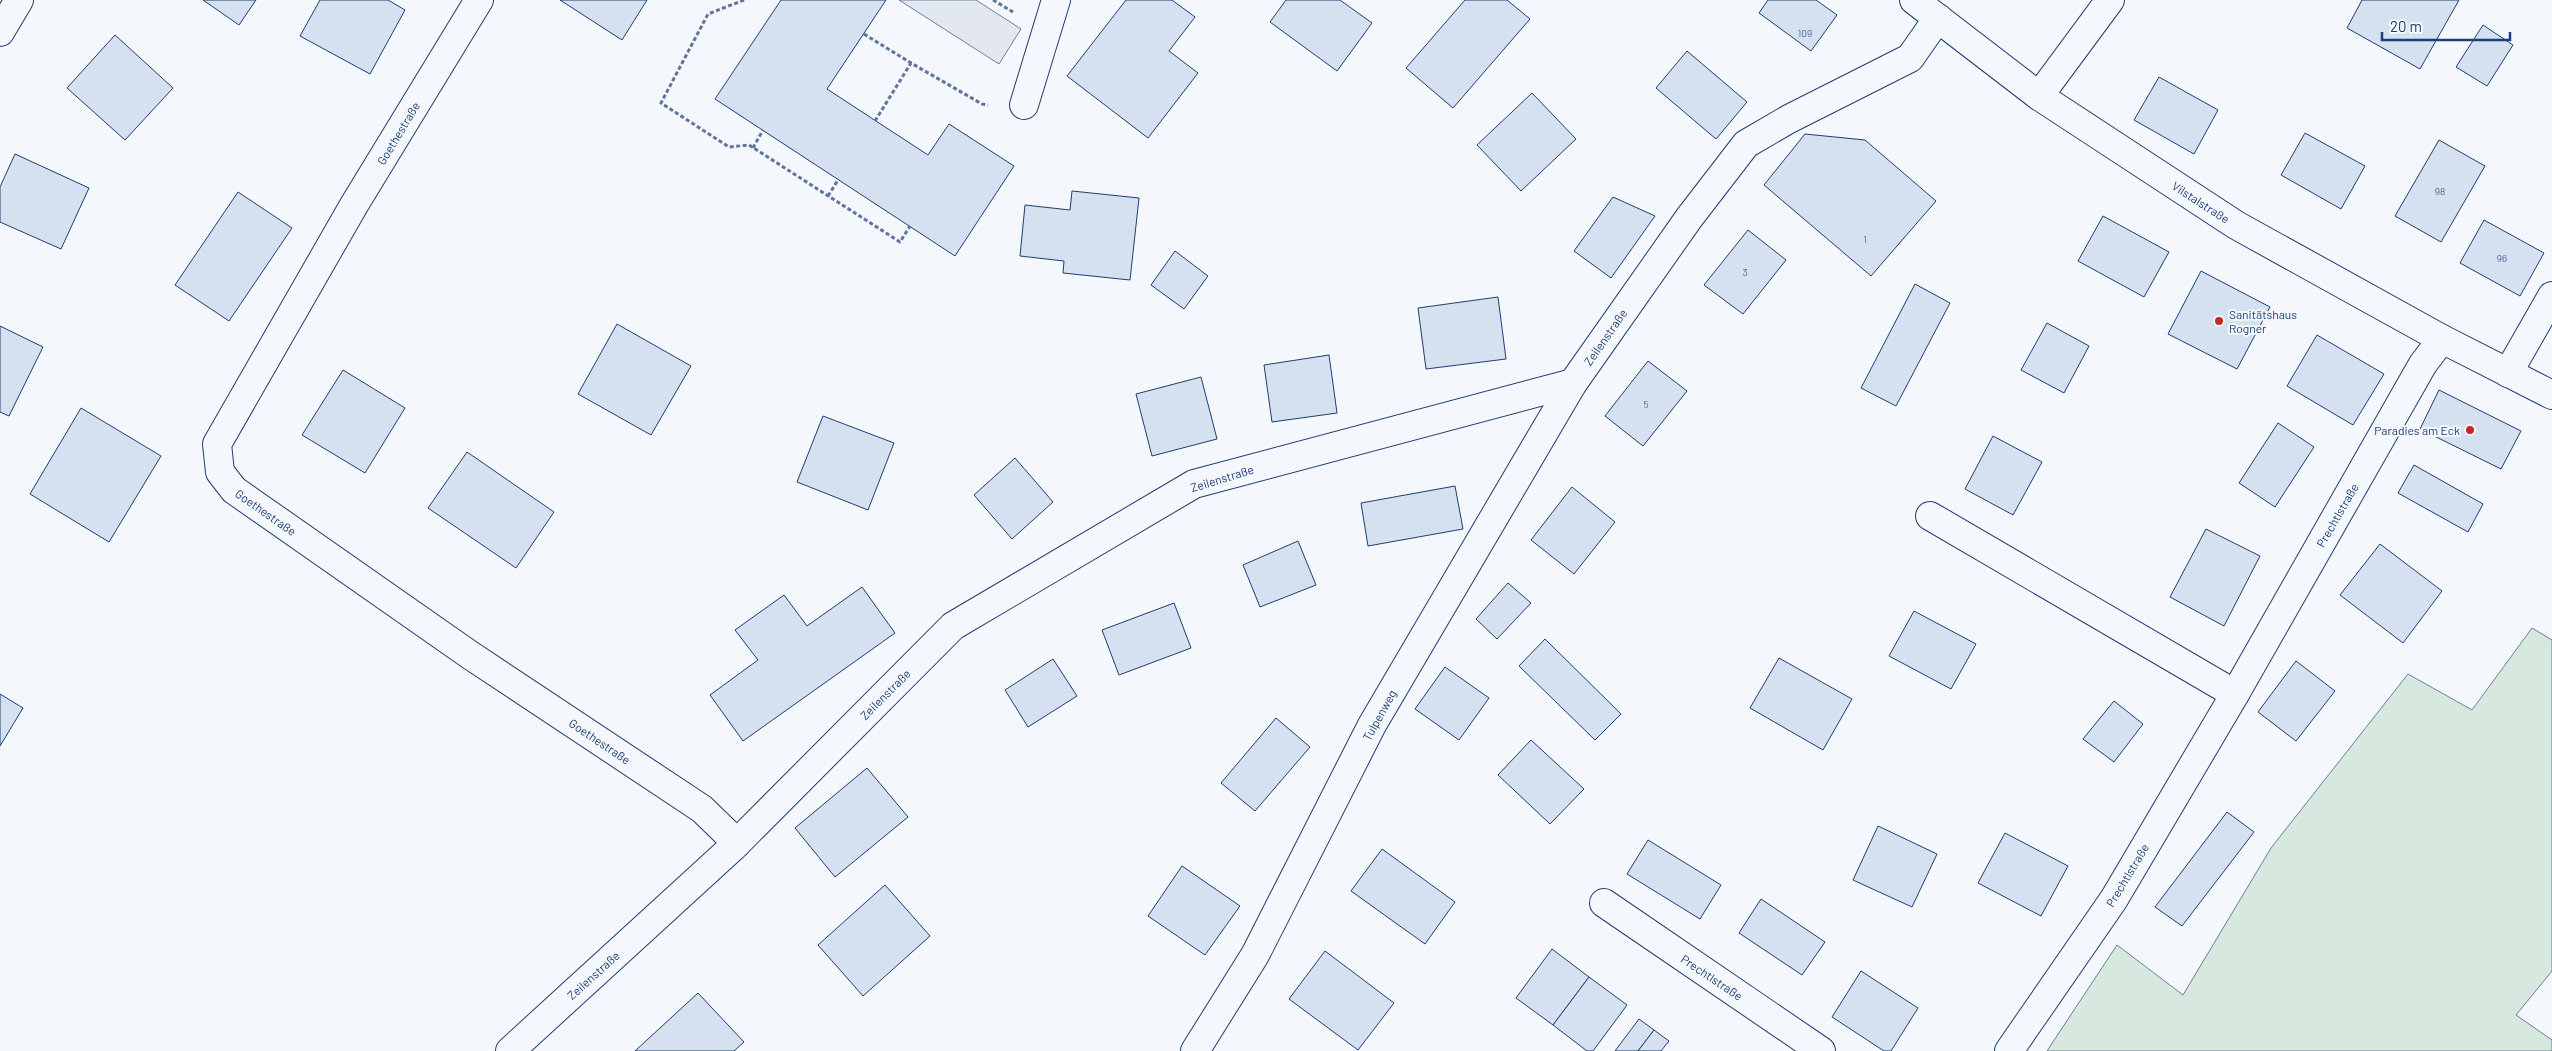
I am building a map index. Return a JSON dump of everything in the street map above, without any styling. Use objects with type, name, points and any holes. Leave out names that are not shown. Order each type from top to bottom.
[{"type":"street","points":[[0,32],[19,0]]},
{"type":"street","name":"Goethestraße","points":[[479,0],[354,205],[217,444],[220,472],[234,490],[470,655],[702,809],[737,842]]},
{"type":"street","points":[[1024,105],[1056,0]]},
{"type":"street","name":"Vilstalstraße","points":[[1914,0],[2039,96],[2236,225],[2442,339],[2552,395]]},
{"type":"street","points":[[2039,96],[2110,0]]},
{"type":"street","name":"Zeilenstraße","points":[[510,1051],[737,842],[952,626],[1194,484],[1573,383],[1689,218],[1746,144],[1789,119],[1910,58],[1938,18]]},
{"type":"street","points":[[2508,373],[2552,296]]},
{"type":"street","name":"Prechtlstraße","points":[[2009,1051],[2114,899],[2235,694],[2423,364],[2442,339]]},
{"type":"street","name":"Tulpenweg","points":[[1195,1051],[1256,955],[1372,725],[1573,383]]},
{"type":"street","points":[[1930,516],[2235,694]]},
{"type":"street","name":"Prechtlstraße","points":[[1604,903],[1821,1051]]},
{"type":"path","points":[[744,0],[708,14],[661,103],[729,147],[749,146],[753,148],[900,242],[910,226]]},
{"type":"path","points":[[864,34],[982,104],[1024,105]]},
{"type":"path","points":[[875,121],[911,63]]},
{"type":"path","points":[[753,148],[763,130]]},
{"type":"path","points":[[828,196],[838,180]]},
{"type":"shaded area","points":[[899,0],[976,0],[1021,29],[999,64]]},
{"type":"shaded area","points":[[2532,628],[2552,640],[2552,971],[2516,1015],[2552,1040],[2552,1051],[2047,1051],[2117,945],[2183,995],[2271,848],[2408,674],[2472,710]]},
{"type":"building","points":[[203,0],[256,0],[239,25]]},
{"type":"building","points":[[320,0],[388,0],[405,10],[370,74],[300,36]]},
{"type":"building","points":[[560,0],[647,0],[622,40]]},
{"type":"building","points":[[781,0],[886,0],[827,89],[928,155],[949,124],[1014,166],[955,256],[715,99]]},
{"type":"building","points":[[1126,0],[1172,0],[1195,17],[1169,51],[1198,73],[1148,138],[1067,76]]},
{"type":"building","points":[[1286,0],[1340,0],[1372,23],[1337,71],[1270,22]]},
{"type":"building","points":[[1465,0],[1507,0],[1530,19],[1453,108],[1406,68]]},
{"type":"building","points":[[1768,0],[1816,0],[1837,15],[1811,51],[1759,13]]},
{"type":"building","points":[[2362,0],[2459,0],[2420,69],[2347,28]]},
{"type":"building","points":[[2483,25],[2513,45],[2487,86],[2456,67]]},
{"type":"building","points":[[115,35],[173,88],[125,140],[67,88]]},
{"type":"building","points":[[1687,51],[1747,102],[1716,139],[1656,88]]},
{"type":"building","points":[[2159,77],[2218,110],[2194,154],[2134,120]]},
{"type":"building","points":[[1532,93],[1576,139],[1521,191],[1477,145]]},
{"type":"building","points":[[2305,133],[2365,166],[2341,209],[2281,175]]},
{"type":"building","points":[[1805,134],[1865,140],[1936,201],[1871,276],[1764,185]]},
{"type":"building","points":[[2439,140],[2485,166],[2441,242],[2395,216]]},
{"type":"building","points":[[15,154],[89,188],[61,249],[0,222],[0,187]]},
{"type":"building","points":[[1072,191],[1139,198],[1130,280],[1063,273],[1064,261],[1020,256],[1025,205],[1070,210]]},
{"type":"building","points":[[238,192],[292,228],[229,321],[175,285]]},
{"type":"building","points":[[1613,197],[1655,216],[1611,278],[1574,251]]},
{"type":"building","points":[[2103,216],[2169,252],[2144,297],[2078,261]]},
{"type":"building","points":[[2484,220],[2544,253],[2520,296],[2460,263]]},
{"type":"building","points":[[1748,230],[1786,260],[1743,314],[1704,285]]},
{"type":"building","points":[[1175,251],[1208,276],[1184,309],[1151,285]]},
{"type":"building","name":"Sanitätshaus Rogner","points":[[2201,271],[2270,307],[2237,369],[2168,334]]},
{"type":"building","points":[[1915,284],[1950,303],[1896,406],[1861,388]]},
{"type":"building","points":[[1498,297],[1506,359],[1426,369],[1418,308]]},
{"type":"building","points":[[2047,323],[2089,346],[2064,393],[2021,370]]},
{"type":"building","points":[[617,324],[691,366],[651,435],[578,394]]},
{"type":"building","points":[[0,326],[43,347],[9,416],[0,412]]},
{"type":"building","points":[[2317,335],[2384,374],[2353,425],[2287,386]]},
{"type":"building","points":[[1329,355],[1337,413],[1272,422],[1264,365]]},
{"type":"building","points":[[1648,361],[1687,391],[1643,446],[1605,416]]},
{"type":"building","points":[[343,370],[405,408],[365,473],[302,435]]},
{"type":"building","points":[[1201,377],[1217,439],[1152,456],[1136,394]]},
{"type":"building","name":"Paradies am Eck","points":[[2439,390],[2521,431],[2501,469],[2420,429]]},
{"type":"building","points":[[81,408],[161,456],[109,542],[30,494]]},
{"type":"building","points":[[823,416],[894,443],[868,510],[797,482]]},
{"type":"building","points":[[2278,423],[2314,447],[2275,507],[2239,483]]},
{"type":"building","points":[[1993,436],[2042,462],[2013,515],[1965,489]]},
{"type":"building","points":[[467,452],[554,512],[516,568],[428,508]]},
{"type":"building","points":[[1015,458],[1053,502],[1012,539],[974,495]]},
{"type":"building","points":[[2414,465],[2483,504],[2468,532],[2398,493]]},
{"type":"building","points":[[1455,486],[1463,529],[1368,546],[1361,503]]},
{"type":"building","points":[[1572,487],[1615,522],[1574,574],[1531,540]]},
{"type":"building","points":[[2206,529],[2260,556],[2224,626],[2170,597]]},
{"type":"building","points":[[1298,541],[1316,585],[1260,607],[1243,565]]},
{"type":"building","points":[[2380,544],[2442,591],[2403,643],[2340,595]]},
{"type":"building","points":[[1508,583],[1531,603],[1497,639],[1476,619]]},
{"type":"building","points":[[862,587],[895,633],[743,741],[710,695],[758,660],[735,630],[784,595],[807,626]]},
{"type":"building","points":[[1174,603],[1191,648],[1119,675],[1102,630]]},
{"type":"building","points":[[1914,611],[1976,644],[1951,689],[1889,656]]},
{"type":"building","points":[[1545,639],[1621,714],[1595,740],[1519,666]]},
{"type":"building","points":[[1779,658],[1852,699],[1823,750],[1750,708]]},
{"type":"building","points":[[1053,659],[1077,696],[1028,727],[1005,690]]},
{"type":"building","points":[[2296,661],[2335,691],[2296,741],[2258,712]]},
{"type":"building","points":[[1445,667],[1489,698],[1459,740],[1415,709]]},
{"type":"building","points":[[0,694],[23,708],[0,746]]},
{"type":"building","points":[[2114,701],[2143,724],[2114,762],[2083,739]]},
{"type":"building","points":[[1276,718],[1310,747],[1255,811],[1221,783]]},
{"type":"building","points":[[1531,740],[1584,789],[1550,824],[1498,775]]},
{"type":"building","points":[[867,768],[908,817],[835,877],[795,828]]},
{"type":"building","points":[[2227,812],[2254,832],[2182,926],[2155,907]]},
{"type":"building","points":[[1878,826],[1937,854],[1912,907],[1853,880]]},
{"type":"building","points":[[2005,833],[2068,866],[2041,916],[1978,883]]},
{"type":"building","points":[[1648,840],[1721,885],[1700,919],[1627,874]]},
{"type":"building","points":[[1382,849],[1455,902],[1425,944],[1351,891]]},
{"type":"building","points":[[1182,866],[1240,906],[1205,955],[1148,916]]},
{"type":"building","points":[[885,885],[930,936],[863,996],[818,945]]},
{"type":"building","points":[[1761,899],[1825,942],[1802,975],[1739,933]]},
{"type":"building","points":[[1552,949],[1589,977],[1553,1025],[1516,998]]},
{"type":"building","points":[[1325,951],[1394,1003],[1358,1050],[1289,999]]},
{"type":"building","points":[[1861,971],[1918,1008],[1891,1051],[1884,1051],[1832,1017]]},
{"type":"building","points":[[1589,977],[1627,1005],[1593,1051],[1587,1051],[1553,1025]]},
{"type":"building","points":[[698,993],[744,1042],[734,1051],[635,1051]]},
{"type":"building","points":[[1639,1019],[1654,1030],[1638,1051],[1615,1051]]},
{"type":"building","points":[[1654,1030],[1669,1041],[1661,1051],[1638,1051]]},
{"type":"place","name":"Sanitätshaus Rogner","points":[[2219,321]]},
{"type":"place","name":"Paradies am Eck","points":[[2470,430]]}]
